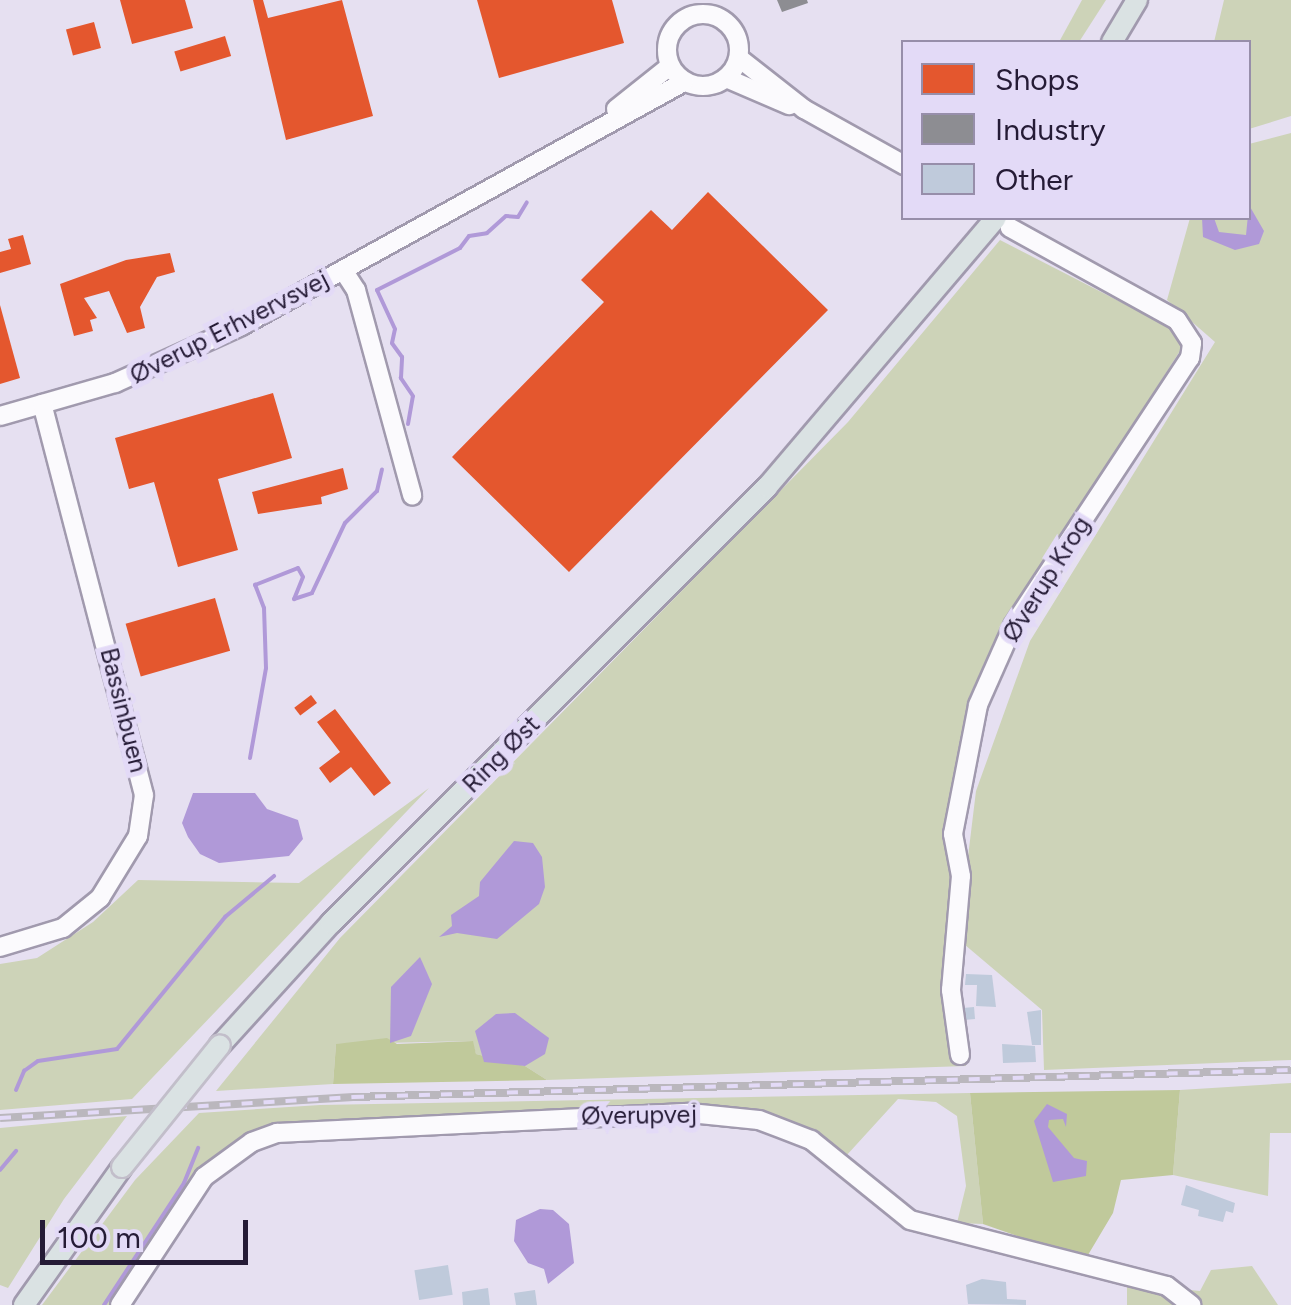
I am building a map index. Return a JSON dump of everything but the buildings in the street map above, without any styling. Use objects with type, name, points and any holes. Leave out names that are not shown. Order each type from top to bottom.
[{"type":"main road","points":[[1113,40],[1137,0]]},
{"type":"main road","name":"Ring Øst","points":[[24,1305],[122,1167],[220,1045],[331,923],[768,487],[1003,222]]},
{"type":"street","points":[[679,0],[682,20]]},
{"type":"street","points":[[702,7],[736,33],[738,58],[726,78],[706,86],[684,82],[670,66],[669,36],[682,20],[702,7]]},
{"type":"street","points":[[738,58],[804,109]]},
{"type":"street","name":"Øverup Erhvervsvej","points":[[581,137],[670,66]]},
{"type":"street","points":[[726,78],[804,109],[901,163]]},
{"type":"street","name":"Øverup Erhvervsvej","points":[[0,416],[158,366],[343,270],[684,82]]},
{"type":"street","name":"Øverup Krog","points":[[960,1055],[951,990],[961,876],[954,834],[978,705],[1013,626],[1190,358],[1192,342],[1176,320],[1003,222]]},
{"type":"street","name":"Øverup Erhvervsvej","points":[[343,270],[356,290],[412,495]]},
{"type":"street","name":"Bassinbuen","points":[[0,947],[63,928],[100,898],[138,836],[144,795],[42,404]]},
{"type":"street","name":"Øverupvej","points":[[120,1305],[204,1177],[252,1142],[277,1134],[690,1113],[759,1120],[811,1140],[910,1220],[1168,1286],[1191,1305]]},
{"type":"green space","points":[[1082,0],[1106,0],[1080,40],[1060,40]]},
{"type":"green space","points":[[1224,0],[1291,0],[1291,116],[1251,128],[1251,40],[1214,40]]},
{"type":"green space","points":[[1291,133],[1291,1060],[1044,1070],[1042,1010],[958,939],[976,791],[1030,641],[1215,342],[1167,300],[1189,220],[1251,220],[1251,143]]},
{"type":"green space","points":[[1000,240],[1181,333],[1185,343],[1021,601],[972,702],[948,957],[966,1066],[547,1080],[525,1066],[476,1054],[472,1041],[336,1044],[333,1084],[216,1091],[340,938],[848,422]]},
{"type":"green space","points":[[429,788],[132,1099],[0,1110],[0,964],[37,958],[93,922],[138,880],[299,883]]},
{"type":"green space","points":[[387,1038],[397,1044],[473,1041],[476,1054],[525,1066],[547,1080],[333,1084],[336,1044]]},
{"type":"green space","points":[[1291,1083],[1291,1133],[1270,1133],[1268,1196],[1173,1175],[1180,1090]]},
{"type":"green space","points":[[1180,1090],[1173,1175],[1121,1180],[1113,1213],[1085,1260],[983,1224],[970,1093]]},
{"type":"green space","points":[[970,1093],[983,1224],[957,1223],[966,1186],[957,1116],[936,1102],[898,1099],[846,1156],[807,1130],[734,1109],[303,1122],[243,1138],[217,1156],[194,1179],[112,1305],[42,1305],[135,1180],[199,1113],[320,1105]]},
{"type":"green space","points":[[127,1116],[64,1199],[8,1288],[0,1285],[0,1128]]},
{"type":"green space","points":[[1252,1266],[1278,1305],[1199,1305],[1190,1290],[1200,1291],[1211,1270]]},
{"type":"green space","points":[[1127,1283],[1164,1291],[1183,1305],[1127,1305]]},
{"type":"shaded area","points":[[1251,208],[1264,231],[1259,244],[1235,250],[1203,237],[1202,220],[1215,220],[1219,232],[1246,235]]},
{"type":"shaded area","points":[[193,793],[255,793],[267,809],[298,820],[303,839],[289,856],[219,863],[200,854],[182,823]]},
{"type":"shaded area","points":[[514,841],[533,843],[542,857],[545,887],[539,904],[497,939],[457,933],[439,937],[452,926],[451,915],[479,896],[480,882]]},
{"type":"shaded area","points":[[420,957],[432,984],[411,1036],[390,1043],[391,987]]},
{"type":"shaded area","points":[[515,1013],[549,1038],[545,1054],[525,1066],[484,1062],[475,1031],[496,1014]]},
{"type":"shaded area","points":[[1047,1104],[1067,1114],[1066,1127],[1063,1119],[1049,1120],[1048,1127],[1074,1158],[1087,1161],[1086,1176],[1053,1182],[1034,1121]]},
{"type":"shaded area","points":[[540,1209],[553,1210],[569,1224],[574,1263],[548,1284],[544,1269],[528,1263],[514,1241],[516,1220]]},
{"type":"waterway","points":[[408,424],[413,396],[401,378],[402,357],[392,343],[395,329],[377,290],[460,248],[469,236],[487,233],[506,216],[518,217],[527,202]]},
{"type":"waterway","points":[[250,758],[266,668],[264,608],[255,585],[298,568],[303,577],[294,599],[312,593],[345,523],[377,491],[382,470]]},
{"type":"waterway","points":[[16,1090],[24,1071],[38,1061],[117,1049],[225,917],[274,876]]},
{"type":"waterway","points":[[104,1305],[184,1183],[198,1148]]},
{"type":"waterway","points":[[0,1170],[16,1151]]},
{"type":"railway","points":[[0,1118],[353,1097],[1291,1070]]}]
